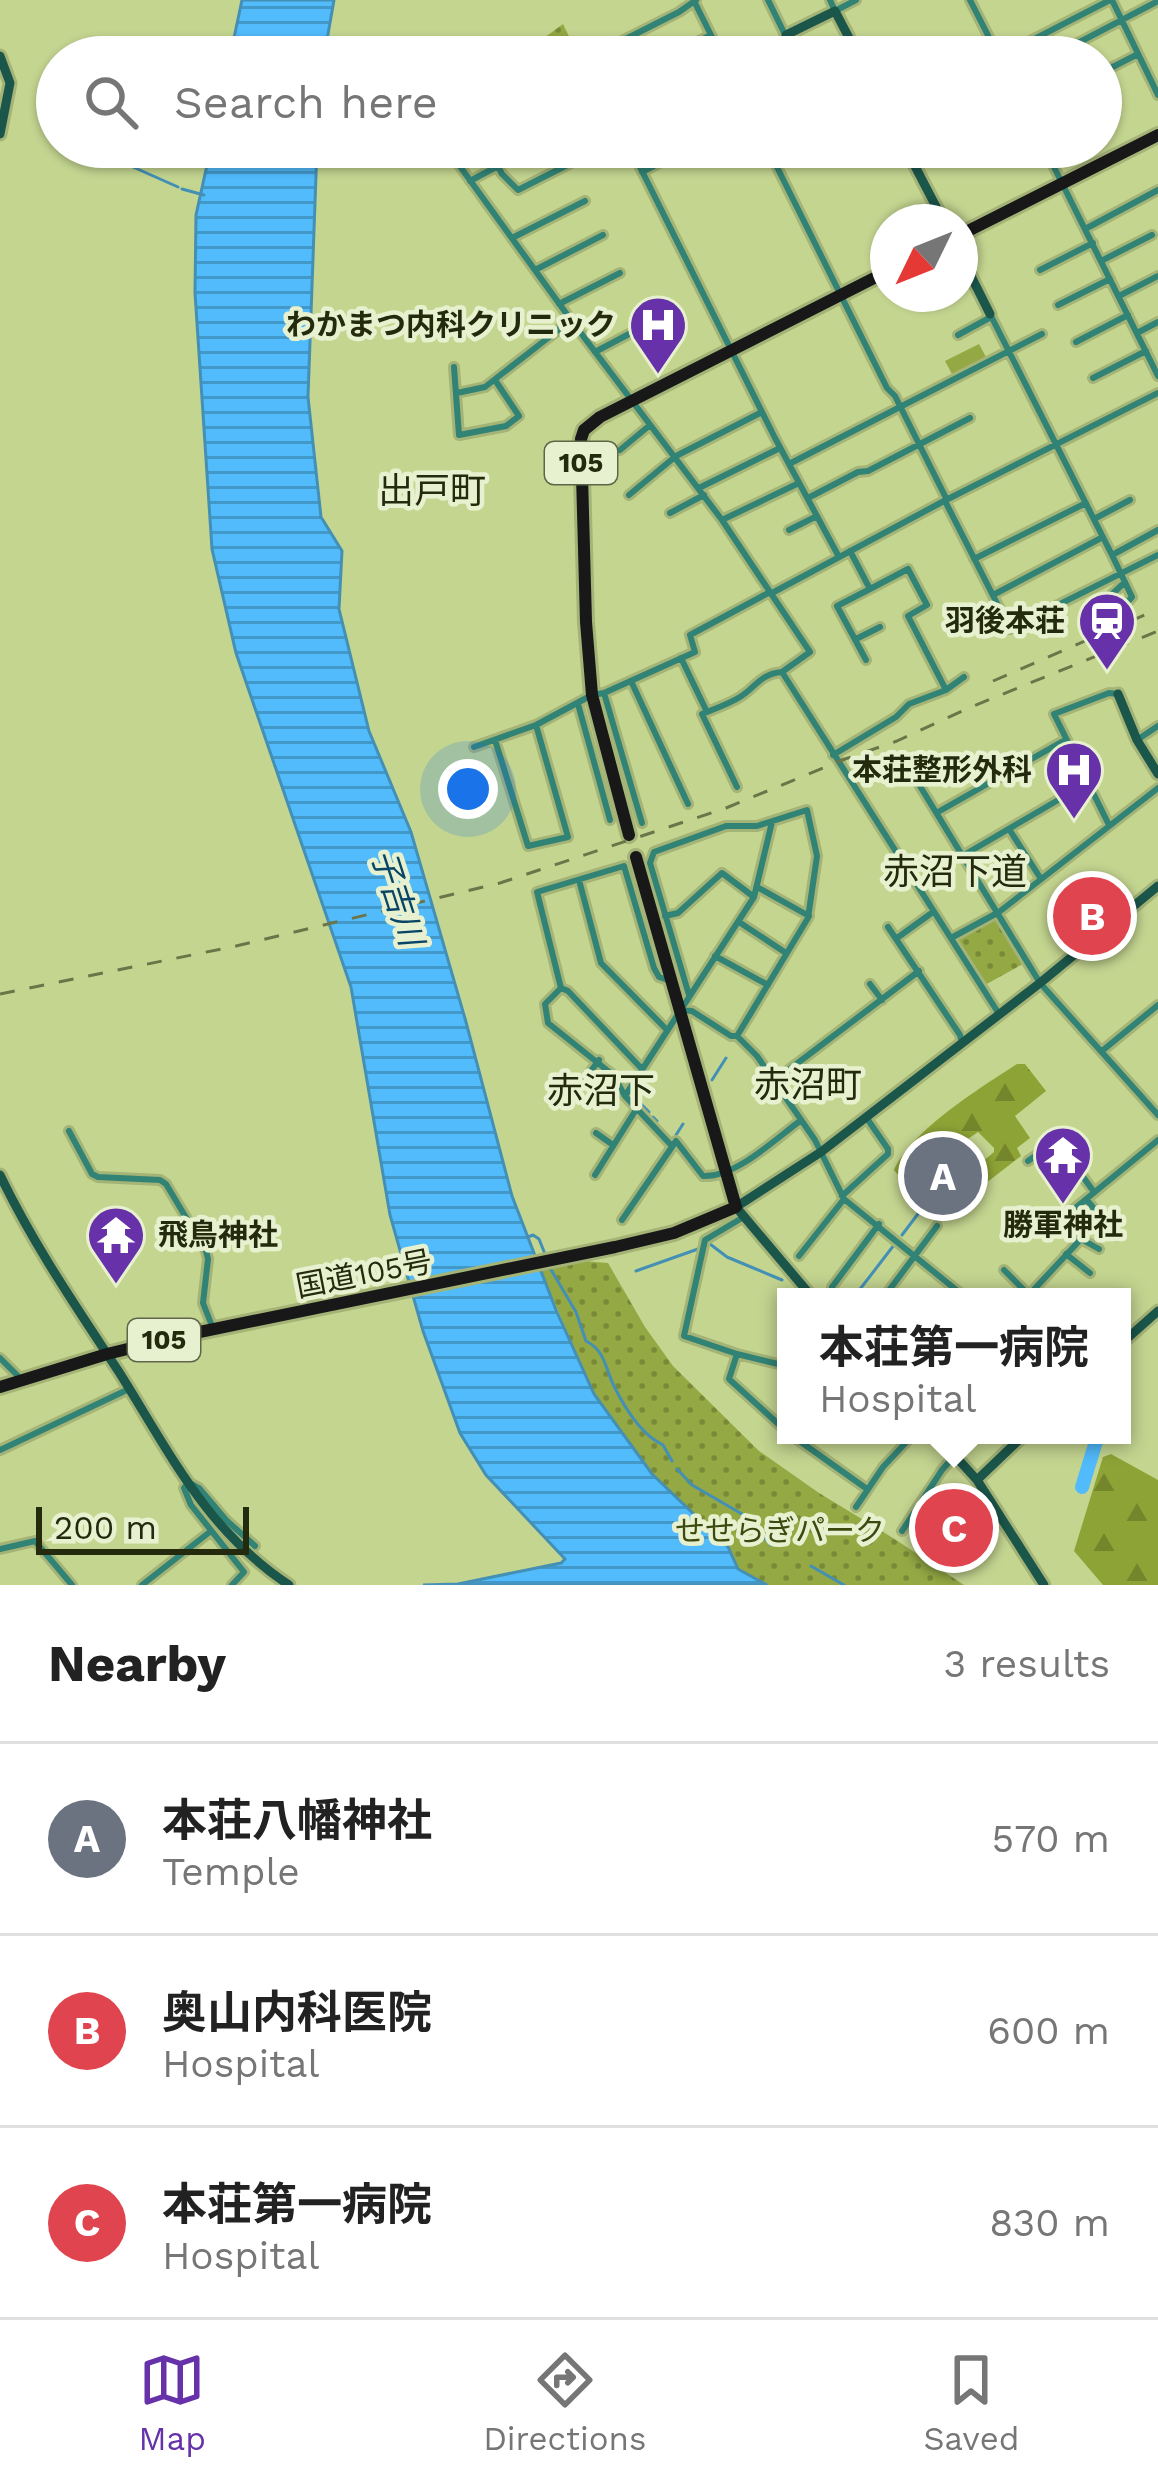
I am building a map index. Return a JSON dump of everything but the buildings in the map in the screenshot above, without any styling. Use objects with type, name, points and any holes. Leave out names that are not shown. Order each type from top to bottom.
[{"type":"highway","points":[[1122,154],[1158,135]]},
{"type":"highway","points":[[978,227],[1095,168]]},
{"type":"highway","name":"105","points":[[629,835],[586,622],[581,439],[590,424],[633,400],[870,280]]},
{"type":"highway","points":[[636,856],[739,1212]]},
{"type":"highway","name":"国道105号","points":[[0,1388],[107,1354],[615,1247],[739,1212]]},
{"type":"street","points":[[768,0],[786,35],[833,5],[856,0]]},
{"type":"street","points":[[970,0],[988,36]]},
{"type":"street","points":[[1040,36],[1111,0],[1158,94]]},
{"type":"street","points":[[1091,36],[1158,1]]},
{"type":"street","points":[[630,36],[695,2],[711,35]]},
{"type":"street","points":[[833,5],[849,36]]},
{"type":"street","points":[[1122,62],[1138,54]]},
{"type":"street","points":[[0,56],[10,83],[0,134]]},
{"type":"street","points":[[461,168],[702,491],[810,652],[782,672],[753,683],[744,695],[702,714],[737,788]]},
{"type":"street","points":[[470,181],[494,168]]},
{"type":"street","points":[[500,168],[518,190],[561,168]]},
{"type":"street","points":[[640,168],[839,556]]},
{"type":"street","points":[[642,172],[650,168]]},
{"type":"street","points":[[778,168],[1010,628],[1123,578],[1158,555]]},
{"type":"street","points":[[916,168],[935,204]]},
{"type":"street","points":[[1056,168],[1158,376]]},
{"type":"street","points":[[1085,229],[1158,190]]},
{"type":"street","points":[[512,238],[585,201]]},
{"type":"street","points":[[535,270],[603,235]]},
{"type":"street","points":[[1101,260],[1152,235]]},
{"type":"street","points":[[1040,270],[1093,244]]},
{"type":"street","points":[[559,304],[620,273]]},
{"type":"street","points":[[1119,296],[1158,276]]},
{"type":"street","points":[[1058,305],[1110,279]]},
{"type":"street","points":[[978,291],[1123,578]]},
{"type":"street","points":[[958,335],[990,315]]},
{"type":"street","points":[[1076,342],[1128,315]]},
{"type":"street","points":[[457,393],[485,387],[571,320]]},
{"type":"street","points":[[1137,333],[1158,322]]},
{"type":"street","points":[[595,352],[629,334]]},
{"type":"street","points":[[789,464],[1042,334]]},
{"type":"street","points":[[1093,378],[1146,351]]},
{"type":"street","points":[[454,367],[459,435],[506,426],[519,416],[495,380]]},
{"type":"street","points":[[474,747],[695,652],[690,635],[1158,393]]},
{"type":"street","points":[[629,495],[676,456],[762,412]]},
{"type":"street","points":[[808,498],[970,418]]},
{"type":"street","points":[[620,449],[651,424]]},
{"type":"street","points":[[670,513],[781,448]]},
{"type":"street","points":[[722,520],[800,483]]},
{"type":"street","points":[[1094,519],[1130,500]]},
{"type":"street","points":[[974,559],[1086,503]]},
{"type":"street","points":[[789,530],[817,516]]},
{"type":"street","points":[[1112,555],[1158,530]]},
{"type":"street","points":[[993,595],[1103,537]]},
{"type":"street","points":[[850,550],[870,589]]},
{"type":"street","points":[[866,660],[837,606],[908,568],[927,605],[908,616],[946,690]]},
{"type":"street","points":[[856,639],[880,626]]},
{"type":"street","points":[[681,658],[707,712]]},
{"type":"street","points":[[782,672],[999,1014]]},
{"type":"street","points":[[833,755],[909,704],[946,690],[964,677]]},
{"type":"street","points":[[631,681],[688,804]]},
{"type":"street","points":[[1109,825],[1054,714],[1108,693],[1118,694],[1158,774]]},
{"type":"street","points":[[598,694],[643,824]]},
{"type":"street","points":[[578,704],[610,820]]},
{"type":"street","points":[[495,740],[528,846],[568,837],[536,724]]},
{"type":"street","points":[[1137,740],[1158,726]]},
{"type":"street","points":[[938,812],[1066,740]]},
{"type":"street","points":[[912,773],[1040,983],[1158,1115]]},
{"type":"street","points":[[964,854],[1088,782]]},
{"type":"street","points":[[951,938],[999,912],[1158,788]]},
{"type":"street","points":[[689,995],[650,863],[654,852],[726,826],[757,826],[808,811],[817,856],[809,916],[737,1036]]},
{"type":"street","points":[[625,1096],[754,897],[772,822]]},
{"type":"street","points":[[1009,829],[1041,879]]},
{"type":"street","points":[[561,988],[537,892],[624,866],[654,968],[659,977],[673,982]]},
{"type":"street","points":[[665,916],[678,913],[722,873],[754,897]]},
{"type":"street","points":[[580,880],[601,963],[667,1030]]},
{"type":"street","points":[[777,1364],[684,1336],[705,1240],[1040,983],[1158,886]]},
{"type":"street","points":[[757,887],[809,916]]},
{"type":"street","points":[[897,938],[933,912]]},
{"type":"street","points":[[739,922],[787,953]]},
{"type":"street","points":[[888,926],[962,1042]]},
{"type":"street","points":[[715,956],[768,985]]},
{"type":"street","points":[[774,1082],[919,971]]},
{"type":"street","points":[[870,984],[881,1000]]},
{"type":"street","points":[[561,988],[545,1004],[548,1023],[598,1060],[671,1145]]},
{"type":"street","points":[[561,988],[642,1069]]},
{"type":"street","points":[[1102,1052],[1158,1005]]},
{"type":"street","points":[[681,1010],[737,1036],[757,1056],[821,1151],[843,1198],[955,1288]]},
{"type":"street","points":[[567,1104],[598,1060]]},
{"type":"street","points":[[595,1175],[637,1108]]},
{"type":"street","points":[[799,1256],[843,1198],[889,1154],[866,1117]]},
{"type":"street","points":[[622,1220],[676,1141],[703,1176],[712,1177],[725,1173],[801,1120]]},
{"type":"street","points":[[69,1131],[98,1178],[166,1184],[208,1259],[203,1303],[213,1329]]},
{"type":"street","points":[[596,1133],[614,1145]]},
{"type":"street","points":[[1028,1161],[1057,1141],[1094,1192]]},
{"type":"street","points":[[1081,1239],[1068,1214],[1158,1141]]},
{"type":"street","points":[[0,1175],[39,1248],[187,1484],[223,1528],[289,1585]]},
{"type":"street","points":[[1086,1199],[1118,1236]]},
{"type":"street","points":[[739,1212],[804,1288]]},
{"type":"street","points":[[832,1287],[878,1224]]},
{"type":"street","points":[[891,1288],[937,1226]]},
{"type":"street","points":[[1081,1239],[1099,1249]]},
{"type":"street","points":[[1035,1288],[1081,1239]]},
{"type":"street","points":[[1066,1254],[1090,1274]]},
{"type":"street","points":[[1004,1270],[1021,1288]]},
{"type":"street","points":[[1131,1335],[1158,1311]]},
{"type":"street","points":[[737,1354],[729,1378],[777,1422]]},
{"type":"street","points":[[0,1358],[21,1379]]},
{"type":"street","points":[[0,1450],[129,1389]]},
{"type":"street","points":[[804,1444],[867,1490]]},
{"type":"street","points":[[856,1507],[905,1444]]},
{"type":"street","points":[[945,1444],[977,1480],[1043,1585]]},
{"type":"street","points":[[977,1480],[1015,1444]]},
{"type":"street","points":[[902,1532],[955,1455]]},
{"type":"street","points":[[232,1585],[244,1572],[191,1505],[184,1488],[187,1484],[193,1482],[200,1488],[255,1546]]},
{"type":"street","points":[[142,1585],[211,1531]]},
{"type":"street","points":[[0,1549],[35,1541],[72,1585]]},
{"type":"green space","points":[[563,24],[569,36],[547,36]]},
{"type":"green space","points":[[979,344],[986,357],[952,374],[945,361]]},
{"type":"green space","points":[[997,918],[1023,964],[983,986],[956,941]]},
{"type":"green space","points":[[1017,1064],[1025,1064],[1046,1091],[1015,1116],[1030,1138],[1017,1148],[1021,1156],[937,1221],[894,1170],[931,1125]],"holes":[[[978,1132],[994,1148],[944,1194],[936,1195],[918,1177],[938,1157]]]},
{"type":"green space","name":"せせらぎパーク","points":[[583,1261],[608,1263],[673,1366],[759,1451],[964,1585],[766,1585],[738,1569],[728,1547],[652,1474],[594,1394],[540,1269]]},
{"type":"green space","points":[[1111,1454],[1158,1480],[1158,1585],[1103,1585],[1074,1551],[1103,1457]]},
{"type":"water","points":[[242,0],[334,0],[328,36],[234,36]]},
{"type":"water","name":"子吉川","points":[[206,168],[316,168],[308,397],[321,517],[342,551],[339,609],[369,731],[411,832],[512,1196],[594,1394],[652,1474],[728,1547],[738,1569],[767,1585],[423,1585],[458,1584],[565,1559],[486,1475],[460,1433],[423,1331],[390,1215],[351,987],[236,653],[212,549],[195,293],[196,215]]},
{"type":"waterway","points":[[135,168],[178,187]]},
{"type":"waterway","points":[[182,189],[204,195]]},
{"type":"waterway","points":[[712,1080],[726,1058]]},
{"type":"waterway","points":[[630,1093],[649,1112]]},
{"type":"waterway","points":[[653,1117],[657,1121]]},
{"type":"waterway","points":[[676,1135],[683,1124]]},
{"type":"waterway","points":[[678,1149],[699,1177]]},
{"type":"waterway","points":[[902,1235],[927,1202]]},
{"type":"waterway","points":[[528,1237],[539,1239],[547,1259]]},
{"type":"waterway","points":[[710,1244],[727,1257],[782,1280]]},
{"type":"waterway","points":[[861,1288],[894,1245]]},
{"type":"waterway","points":[[636,1271],[698,1249]]},
{"type":"waterway","points":[[550,1268],[624,1405],[672,1461]]},
{"type":"waterway","points":[[1082,1487],[1095,1444]]},
{"type":"waterway","points":[[677,1469],[692,1485],[742,1514],[771,1545]]},
{"type":"waterway","points":[[811,1566],[844,1585]]},
{"type":"railway","points":[[993,681],[1158,609]]},
{"type":"railway","points":[[0,994],[236,946],[500,883],[726,808],[1158,631]]},
{"type":"place","name":"わかまつ内科クリニック","points":[[658,376]]},
{"type":"place","name":"羽後本荘","points":[[1107,672]]},
{"type":"place","name":"本荘整形外科","points":[[1074,821]]},
{"type":"place","name":"奥山内科医院","points":[[1092,916]]},
{"type":"place","name":"本荘八幡神社","points":[[943,1176]]},
{"type":"place","name":"勝軍神社","points":[[1063,1206]]},
{"type":"place","name":"飛鳥神社","points":[[116,1286]]},
{"type":"place","name":"本荘第一病院","points":[[954,1528]]},
{"type":"district","name":"出戸町","points":[[432,490]]},
{"type":"district","name":"赤沼下道","points":[[955,871]]},
{"type":"district","name":"赤沼町","points":[[808,1084]]},
{"type":"district","name":"赤沼下","points":[[601,1090]]}]
